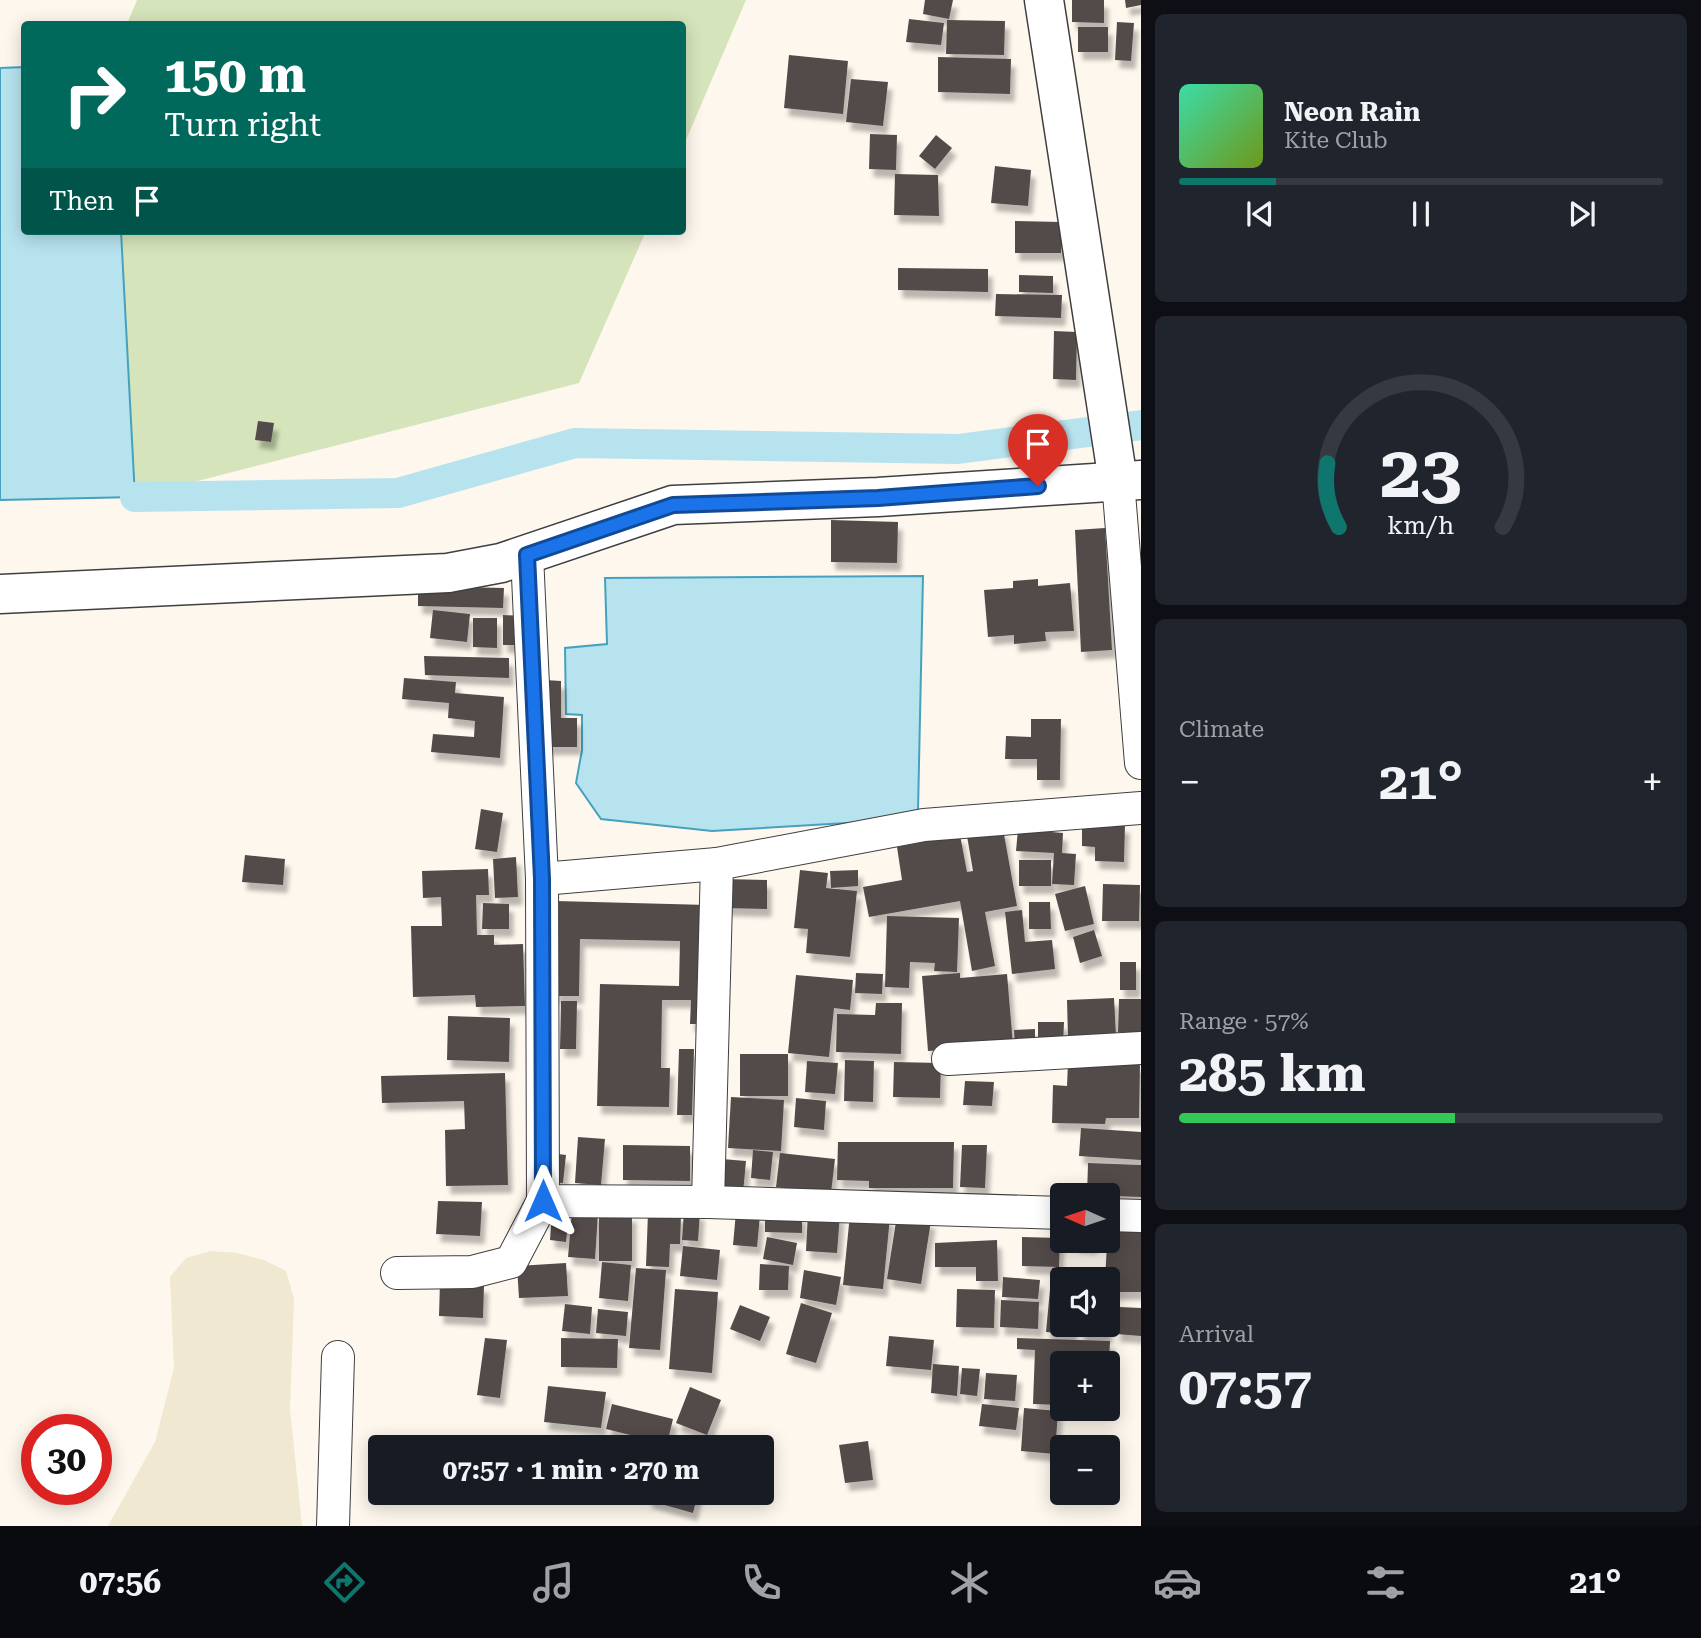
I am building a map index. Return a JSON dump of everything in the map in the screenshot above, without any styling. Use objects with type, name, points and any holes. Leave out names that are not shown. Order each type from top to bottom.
[{"type":"street","points":[[1044,0],[1103,400],[1124,472],[1141,762]]},
{"type":"street","points":[[0,594],[448,573],[527,555],[673,505],[878,498],[1124,472]]},
{"type":"street","points":[[397,1272],[472,1272],[510,1262],[543,1201],[542,879],[527,555]]},
{"type":"street","points":[[542,879],[717,864],[924,825],[1141,808]]},
{"type":"street","points":[[708,1202],[717,864]]},
{"type":"street","points":[[948,1059],[1141,1048]]},
{"type":"street","points":[[543,1201],[708,1202],[1050,1213]]},
{"type":"street","points":[[1120,1215],[1141,1216]]},
{"type":"street","points":[[333,1526],[338,1357]]},
{"type":"shaded area","points":[[211,1251],[237,1253],[264,1260],[286,1271],[294,1299],[290,1409],[302,1526],[108,1526],[155,1442],[174,1368],[170,1277],[186,1258]]},
{"type":"green space","points":[[137,0],[746,0],[686,140],[686,21],[128,21]]},
{"type":"green space","points":[[121,235],[644,235],[579,383],[135,497]]},
{"type":"water","points":[[21,67],[21,235],[121,235],[135,497],[0,500],[0,68]]},
{"type":"water","points":[[923,576],[918,811],[897,820],[712,831],[601,819],[576,783],[582,750],[582,715],[566,714],[565,648],[607,644],[605,578]]},
{"type":"building","points":[[925,0],[953,0],[949,19],[923,14]]},
{"type":"building","points":[[1072,0],[1104,0],[1104,23],[1072,22]]},
{"type":"building","points":[[1125,0],[1141,0],[1141,5],[1126,8]]},
{"type":"building","points":[[909,19],[944,23],[941,45],[906,42]]},
{"type":"building","points":[[947,20],[1005,21],[1004,55],[946,54]]},
{"type":"building","points":[[1117,22],[1134,23],[1131,61],[1115,60]]},
{"type":"building","points":[[1078,27],[1108,27],[1108,52],[1078,52]]},
{"type":"building","points":[[789,55],[848,61],[843,114],[784,108]]},
{"type":"building","points":[[938,57],[1011,59],[1010,94],[938,92]]},
{"type":"building","points":[[851,79],[888,82],[883,126],[846,122]]},
{"type":"building","points":[[870,134],[897,135],[896,170],[869,169]]},
{"type":"building","points":[[936,135],[952,148],[935,169],[919,156]]},
{"type":"building","points":[[995,166],[1031,170],[1028,206],[991,203]]},
{"type":"building","points":[[895,174],[938,175],[939,216],[894,215]]},
{"type":"building","points":[[1015,221],[1061,222],[1061,253],[1015,253]]},
{"type":"building","points":[[898,268],[988,269],[988,292],[898,290]]},
{"type":"building","points":[[1019,275],[1053,276],[1053,293],[1019,292]]},
{"type":"building","points":[[996,294],[1062,295],[1061,318],[995,316]]},
{"type":"building","points":[[1054,331],[1077,332],[1076,380],[1053,379]]},
{"type":"building","points":[[258,421],[274,423],[271,442],[255,440]]},
{"type":"building","points":[[831,520],[898,522],[897,563],[831,562]]},
{"type":"building","points":[[1105,528],[1112,650],[1081,652],[1075,530]]},
{"type":"building","points":[[1038,579],[1038,586],[1070,583],[1074,631],[1045,632],[1046,641],[1014,644],[1014,635],[988,637],[984,590],[1013,588],[1013,581]]},
{"type":"building","points":[[418,586],[504,588],[503,608],[418,606]]},
{"type":"building","points":[[433,610],[470,614],[467,642],[430,638]]},
{"type":"building","points":[[503,615],[527,616],[527,645],[503,645]]},
{"type":"building","points":[[473,618],[497,618],[497,648],[473,647]]},
{"type":"building","points":[[424,656],[509,658],[509,678],[425,675]]},
{"type":"building","points":[[404,678],[456,682],[455,693],[504,697],[500,758],[431,752],[433,734],[474,737],[475,721],[448,718],[449,703],[402,699]]},
{"type":"building","points":[[545,680],[561,681],[561,718],[577,718],[577,747],[544,747]]},
{"type":"building","points":[[1031,719],[1061,719],[1060,780],[1037,780],[1037,759],[1005,759],[1006,736],[1031,737]]},
{"type":"building","points":[[481,809],[503,813],[497,852],[475,849]]},
{"type":"building","points":[[1082,824],[1125,825],[1124,862],[1095,861],[1095,847],[1082,846]]},
{"type":"building","points":[[1003,829],[1017,906],[985,912],[995,966],[972,971],[960,901],[869,917],[863,887],[902,880],[897,847],[960,835],[967,872],[973,871],[967,836]]},
{"type":"building","points":[[1018,829],[1063,833],[1062,853],[1076,854],[1074,885],[1052,884],[1054,853],[1016,851]]},
{"type":"building","points":[[245,855],[285,859],[283,885],[242,882]]},
{"type":"building","points":[[516,857],[518,897],[495,898],[493,859]]},
{"type":"building","points":[[1019,860],[1051,860],[1051,886],[1019,886]]},
{"type":"building","points":[[488,869],[489,895],[476,895],[477,935],[494,935],[494,945],[523,944],[525,1006],[476,1007],[475,995],[413,997],[411,926],[442,926],[441,897],[423,898],[422,871]]},
{"type":"building","points":[[800,870],[828,873],[826,888],[857,891],[850,957],[806,953],[808,929],[794,928]]},
{"type":"building","points":[[858,870],[858,886],[831,888],[830,871]]},
{"type":"building","points":[[724,879],[767,880],[767,909],[724,908]]},
{"type":"building","points":[[1103,884],[1140,885],[1139,921],[1102,921]]},
{"type":"building","points":[[1085,886],[1094,924],[1065,931],[1055,894]]},
{"type":"building","points":[[556,901],[708,905],[705,1024],[690,1024],[691,1000],[662,1000],[661,1068],[670,1068],[669,1107],[597,1106],[600,984],[679,986],[680,941],[580,939],[579,996],[554,996]]},
{"type":"building","points":[[1029,902],[1050,902],[1051,929],[1029,929]]},
{"type":"building","points":[[483,903],[509,904],[509,929],[482,929]]},
{"type":"building","points":[[1022,910],[1025,942],[1052,940],[1055,969],[1012,974],[1005,912]]},
{"type":"building","points":[[887,916],[959,918],[957,972],[934,971],[935,963],[910,962],[909,988],[885,987]]},
{"type":"building","points":[[1094,930],[1102,956],[1080,963],[1073,937]]},
{"type":"building","points":[[1120,962],[1136,962],[1136,990],[1120,990]]},
{"type":"building","points":[[856,973],[883,974],[882,994],[855,993]]},
{"type":"building","points":[[960,973],[960,978],[1007,974],[1013,1045],[928,1051],[922,976]]},
{"type":"building","points":[[796,975],[853,980],[850,1010],[834,1008],[829,1057],[788,1053]]},
{"type":"building","points":[[1114,998],[1116,1036],[1068,1038],[1067,1000]]},
{"type":"building","points":[[1119,999],[1141,999],[1141,1034],[1118,1032]]},
{"type":"building","points":[[561,1001],[577,1001],[576,1049],[560,1049]]},
{"type":"building","points":[[876,1003],[902,1003],[901,1054],[836,1052],[837,1014],[875,1015]]},
{"type":"building","points":[[448,1016],[510,1018],[509,1062],[447,1060]]},
{"type":"building","points":[[1038,1022],[1064,1022],[1063,1045],[1038,1045]]},
{"type":"building","points":[[1035,1029],[1035,1049],[1015,1049],[1014,1030]]},
{"type":"building","points":[[679,1049],[694,1049],[692,1115],[677,1115]]},
{"type":"building","points":[[740,1054],[788,1054],[788,1096],[740,1096]]},
{"type":"building","points":[[845,1060],[874,1061],[873,1102],[844,1101]]},
{"type":"building","points":[[807,1061],[838,1063],[835,1094],[805,1092]]},
{"type":"building","points":[[894,1062],[941,1063],[940,1098],[893,1097]]},
{"type":"building","points":[[1068,1062],[1140,1064],[1139,1118],[1106,1118],[1105,1124],[1052,1123],[1053,1085],[1067,1086]]},
{"type":"building","points":[[505,1073],[508,1185],[446,1186],[445,1130],[465,1129],[464,1101],[382,1103],[381,1076]]},
{"type":"building","points":[[965,1081],[994,1082],[992,1106],[963,1105]]},
{"type":"building","points":[[731,1097],[784,1100],[781,1151],[728,1148]]},
{"type":"building","points":[[796,1098],[826,1101],[824,1130],[794,1127]]},
{"type":"building","points":[[1081,1128],[1141,1132],[1141,1160],[1079,1156]]},
{"type":"building","points":[[578,1137],[605,1139],[601,1185],[575,1183]]},
{"type":"building","points":[[838,1142],[954,1142],[953,1188],[869,1188],[869,1181],[837,1180]]},
{"type":"building","points":[[623,1145],[690,1146],[690,1181],[623,1180]]},
{"type":"building","points":[[962,1145],[987,1145],[985,1188],[960,1187]]},
{"type":"building","points":[[753,1150],[773,1152],[770,1180],[751,1178]]},
{"type":"building","points":[[550,1153],[566,1155],[563,1183],[547,1182]]},
{"type":"building","points":[[780,1153],[835,1159],[831,1193],[776,1187]]},
{"type":"building","points":[[722,1159],[746,1161],[743,1193],[719,1191]]},
{"type":"building","points":[[1088,1163],[1141,1165],[1141,1197],[1120,1196],[1120,1183],[1087,1183]]},
{"type":"building","points":[[438,1201],[482,1202],[480,1236],[436,1234]]},
{"type":"building","points":[[552,1211],[569,1213],[566,1242],[550,1240]]},
{"type":"building","points":[[572,1211],[598,1213],[595,1259],[568,1257]]},
{"type":"building","points":[[684,1211],[700,1212],[698,1241],[682,1240]]},
{"type":"building","points":[[736,1212],[760,1215],[757,1247],[733,1245]]},
{"type":"building","points":[[808,1212],[840,1214],[837,1253],[806,1251]]},
{"type":"building","points":[[648,1213],[681,1214],[680,1244],[670,1244],[669,1267],[646,1266]]},
{"type":"building","points":[[765,1213],[802,1214],[802,1233],[765,1232]]},
{"type":"building","points":[[599,1214],[632,1214],[632,1261],[599,1261]]},
{"type":"building","points":[[850,1214],[890,1217],[883,1289],[843,1285]]},
{"type":"building","points":[[897,1215],[931,1221],[921,1284],[887,1279]]},
{"type":"building","points":[[1120,1228],[1141,1228],[1141,1292],[1120,1292],[1120,1267],[1106,1267],[1107,1253],[1120,1253]]},
{"type":"building","points":[[767,1237],[797,1243],[793,1265],[763,1259]]},
{"type":"building","points":[[1022,1237],[1050,1238],[1050,1253],[1059,1253],[1059,1267],[1022,1266]]},
{"type":"building","points":[[997,1240],[998,1281],[976,1281],[976,1267],[935,1267],[935,1243]]},
{"type":"building","points":[[683,1246],[720,1250],[717,1280],[680,1276]]},
{"type":"building","points":[[602,1262],[631,1265],[628,1301],[599,1298]]},
{"type":"building","points":[[566,1263],[568,1296],[519,1298],[517,1266]]},
{"type":"building","points":[[760,1264],[789,1266],[788,1290],[759,1290]]},
{"type":"building","points":[[636,1268],[666,1270],[660,1350],[629,1348]]},
{"type":"building","points":[[804,1270],[841,1277],[836,1305],[800,1298]]},
{"type":"building","points":[[1003,1277],[1040,1280],[1038,1299],[1002,1297]]},
{"type":"building","points":[[440,1282],[484,1285],[483,1318],[439,1316]]},
{"type":"building","points":[[675,1289],[718,1292],[712,1373],[669,1369]]},
{"type":"building","points":[[957,1289],[995,1290],[994,1328],[956,1327]]},
{"type":"building","points":[[1050,1289],[1050,1332],[1046,1332]]},
{"type":"building","points":[[1001,1300],[1039,1302],[1038,1329],[1000,1327]]},
{"type":"building","points":[[801,1303],[832,1313],[816,1363],[786,1354]]},
{"type":"building","points":[[565,1304],[592,1307],[590,1334],[562,1331]]},
{"type":"building","points":[[740,1305],[770,1317],[760,1341],[730,1329]]},
{"type":"building","points":[[1120,1307],[1141,1308],[1141,1336],[1120,1334]]},
{"type":"building","points":[[598,1309],[628,1312],[626,1336],[596,1333]]},
{"type":"building","points":[[889,1336],[934,1340],[931,1370],[886,1366]]},
{"type":"building","points":[[485,1338],[507,1340],[500,1398],[477,1395]]},
{"type":"building","points":[[561,1338],[618,1339],[617,1368],[561,1367]]},
{"type":"building","points":[[1017,1338],[1110,1341],[1110,1351],[1050,1351],[1050,1405],[1033,1404],[1035,1350],[1017,1349]]},
{"type":"building","points":[[933,1364],[959,1366],[957,1396],[931,1393]]},
{"type":"building","points":[[962,1368],[980,1369],[977,1396],[960,1394]]},
{"type":"building","points":[[986,1373],[1017,1375],[1015,1401],[984,1399]]},
{"type":"building","points":[[548,1386],[606,1392],[601,1428],[544,1422]]},
{"type":"building","points":[[690,1387],[721,1400],[707,1435],[676,1423]]},
{"type":"building","points":[[612,1404],[673,1419],[669,1435],[630,1435],[606,1429]]},
{"type":"building","points":[[982,1404],[1019,1408],[1016,1430],[979,1426]]},
{"type":"building","points":[[1024,1408],[1050,1410],[1050,1421],[1057,1421],[1056,1435],[1050,1435],[1050,1454],[1021,1451]]},
{"type":"building","points":[[868,1441],[873,1480],[845,1483],[839,1445]]},
{"type":"building","points":[[665,1505],[695,1505],[693,1513]]},
{"type":"waterway","points":[[135,497],[398,493],[575,443],[958,449],[1141,425]]},
{"type":"route","points":[[543,1201],[542,879],[527,555],[673,505],[878,498],[1038,486]]}]
